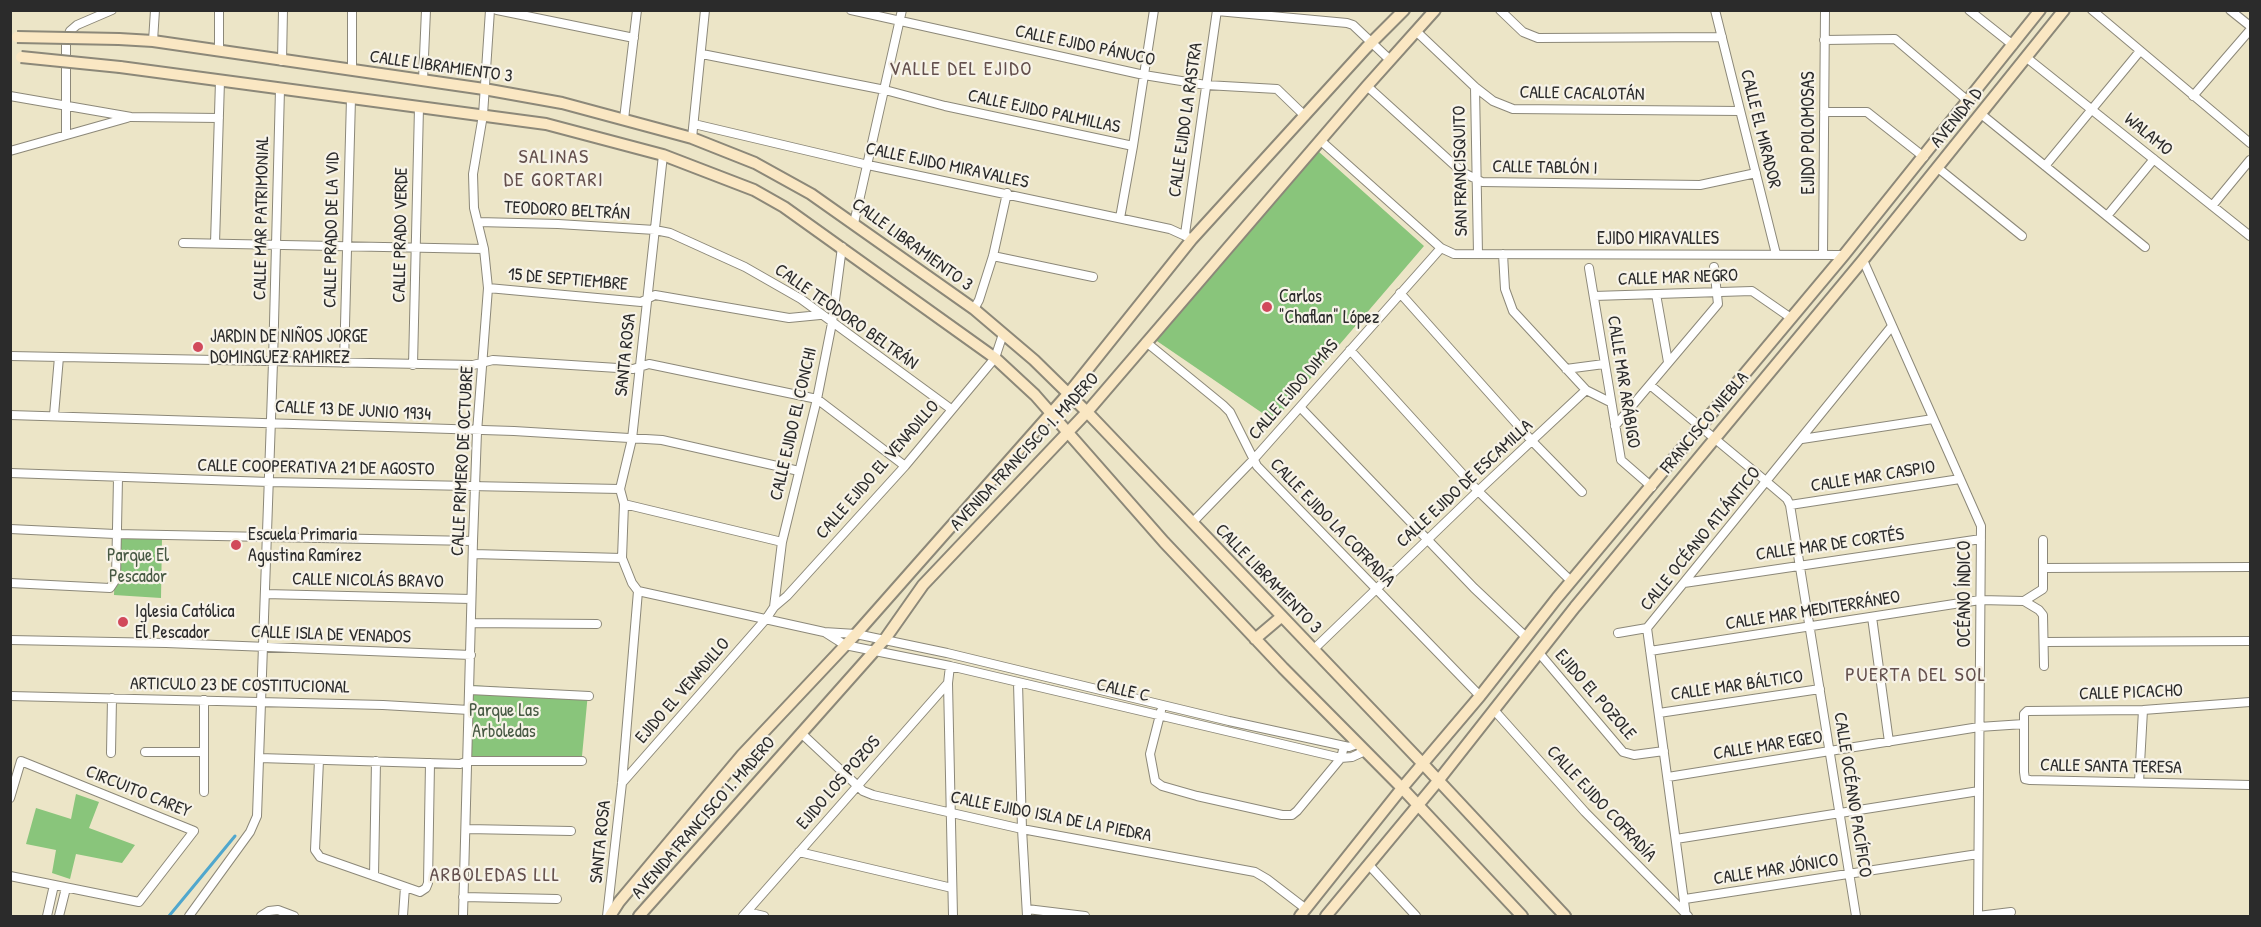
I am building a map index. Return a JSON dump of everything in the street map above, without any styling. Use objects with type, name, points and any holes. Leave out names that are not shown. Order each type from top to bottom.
[{"type":"street","points":[[66,135],[67,72],[64,49],[70,31],[77,25],[112,10]]},
{"type":"street","points":[[153,41],[155,10]]},
{"type":"street","points":[[219,10],[219,51]]},
{"type":"street","points":[[282,61],[283,10]]},
{"type":"street","points":[[352,10],[352,70]]},
{"type":"street","points":[[423,80],[426,10]]},
{"type":"street","name":"CALLE PRIMERO DE OCTUBRE","points":[[463,916],[477,432],[488,288],[484,249],[474,208],[473,174],[483,115],[490,10]]},
{"type":"street","points":[[497,10],[534,14],[634,38]]},
{"type":"street","points":[[624,119],[637,10]]},
{"type":"street","points":[[692,138],[705,10]]},
{"type":"street","name":"CALLE EJIDO PÁNUCO","points":[[851,10],[1144,75],[1206,86],[1277,89],[1305,116]]},
{"type":"street","points":[[854,223],[902,10]]},
{"type":"street","points":[[1120,218],[1154,10]]},
{"type":"street","name":"AVENIDA FRANCISCO I. MADERO","points":[[609,916],[742,755],[856,634],[1052,413],[1189,237],[1404,10]]},
{"type":"street","name":"AVENIDA FRANCISCO I. MADERO","points":[[639,916],[885,639],[923,585],[1087,412],[1435,10]]},
{"type":"street","points":[[1500,10],[1523,32],[1538,38],[1722,37]]},
{"type":"street","name":"CALLE EL MIRADOR","points":[[1715,10],[1776,254]]},
{"type":"street","name":"EJIDO POLOMOSAS","points":[[1823,255],[1824,10]]},
{"type":"street","points":[[1969,10],[2013,45]]},
{"type":"street","name":"AVENIDA D","points":[[1844,255],[2040,10]]},
{"type":"street","name":"AVENIDA D","points":[[1863,260],[2028,58],[2064,10]]},
{"type":"street","points":[[2092,10],[2250,143]]},
{"type":"street","points":[[2230,10],[2250,26]]},
{"type":"street","points":[[1217,11],[1347,23],[1353,25],[1390,60]]},
{"type":"street","name":"CALLE EJIDO LA RASTRA","points":[[1189,237],[1217,11]]},
{"type":"street","points":[[2193,96],[2250,30]]},
{"type":"street","name":"CALLE CACALOTÁN","points":[[1417,32],[1475,87],[1493,101],[1513,109],[1740,111]]},
{"type":"street","name":"CALLE LIBRAMIENTO 3","points":[[14,37],[153,41],[484,88],[562,103],[692,138],[783,177],[854,223],[974,309],[1068,394],[1424,765],[1565,916]]},
{"type":"street","points":[[1824,40],[1895,39],[1968,101]]},
{"type":"street","points":[[2045,166],[2140,51]]},
{"type":"street","name":"CALLE EJIDO PALMILLAS","points":[[702,54],[885,90],[956,108],[1133,146]]},
{"type":"street","points":[[16,57],[120,67],[483,115],[570,129],[663,155],[754,190],[784,207],[995,358],[1035,395],[1164,542],[1255,639],[1402,788],[1522,916]]},
{"type":"street","name":"WALAMO","points":[[2028,58],[2250,236]]},
{"type":"street","points":[[215,243],[220,81]]},
{"type":"street","name":"CALLE TABLÓN I","points":[[1367,86],[1462,171],[1482,182],[1700,185],[1756,174]]},
{"type":"street","name":"SAN FRANCISQUITO","points":[[1475,87],[1478,254]]},
{"type":"street","name":"CALLE MAR PATRIMONIAL","points":[[189,916],[250,832],[257,816],[277,244],[280,89]]},
{"type":"street","points":[[10,96],[131,117],[219,118]]},
{"type":"street","name":"CALLE PRADO DE LA VID","points":[[344,363],[351,98]]},
{"type":"street","name":"CALLE PRADO VERDE","points":[[414,365],[419,107]]},
{"type":"street","points":[[1824,112],[1867,112],[1924,157]]},
{"type":"street","points":[[1981,114],[2145,247]]},
{"type":"street","points":[[10,152],[131,117]]},
{"type":"street","name":"CALLE EJIDO MIRAVALLES","points":[[694,124],[868,165],[1170,229],[1189,237]]},
{"type":"street","points":[[1321,141],[1441,248]]},
{"type":"street","name":"SANTA ROSA","points":[[622,558],[624,504],[620,489],[632,440],[663,155]]},
{"type":"street","points":[[2107,216],[2154,159]]},
{"type":"street","points":[[2212,206],[2250,160]]},
{"type":"street","points":[[1938,168],[2022,236]]},
{"type":"street","points":[[974,309],[993,256],[1007,193]]},
{"type":"street","name":"TEODORO BELTRÁN","points":[[478,222],[655,230]]},
{"type":"street","name":"CALLE TEODORO BELTRÁN","points":[[655,230],[670,233],[745,267],[801,299],[951,409]]},
{"type":"street","points":[[183,243],[484,249]]},
{"type":"street","name":"CALLE EJIDO EL CONCHI","points":[[774,607],[782,542],[817,399],[832,323],[842,247]]},
{"type":"street","name":"EJIDO MIRAVALLES","points":[[1441,248],[1454,254],[1844,255]]},
{"type":"street","name":"CALLE EJIDO DIMAS","points":[[1192,523],[1253,460],[1441,248]]},
{"type":"street","points":[[1503,254],[1505,289],[1513,311],[1586,390],[1610,402]]},
{"type":"street","name":"FRANCISCO NIEBLA","points":[[1303,913],[1557,598],[1844,255]]},
{"type":"street","points":[[993,256],[1093,277]]},
{"type":"street","name":"FRANCISCO NIEBLA","points":[[1326,916],[1438,781],[1575,607],[1863,260]]},
{"type":"street","name":"OCÉANO ÍNDICO","points":[[1863,260],[1981,526],[1978,916]]},
{"type":"street","name":"CALLE MAR ARÁBIGO","points":[[1589,267],[1621,460],[1652,487]]},
{"type":"street","points":[[1615,426],[1718,304],[1714,267]]},
{"type":"street","name":"15 DE SEPTIEMBRE","points":[[488,288],[641,302],[655,295],[789,318],[820,315]]},
{"type":"street","name":"CALLE MAR NEGRO","points":[[1594,296],[1752,291],[1791,318]]},
{"type":"street","points":[[1400,293],[1532,441],[1582,492]]},
{"type":"street","points":[[1656,294],[1668,362]]},
{"type":"street","name":"CALLE OCÉANO ATLÁNTICO","points":[[1687,916],[1647,628],[1892,326]]},
{"type":"street","name":"CALLE EJIDO EL VENADILLO","points":[[766,619],[774,607],[787,596],[905,466],[995,358],[1003,334]]},
{"type":"street","name":"CALLE EJIDO LA COFRADÍA","points":[[1146,342],[1230,412],[1253,460],[1480,696]]},
{"type":"street","points":[[1350,350],[1478,491],[1571,581]]},
{"type":"street","points":[[10,356],[414,365],[473,365],[493,360],[633,369],[649,364],[817,399],[905,466]]},
{"type":"street","points":[[54,416],[59,357]]},
{"type":"street","points":[[1566,369],[1604,364]]},
{"type":"street","points":[[1650,385],[1787,499],[1790,505]]},
{"type":"street","name":"CALLE EJIDO DE ESCAMILLA","points":[[1313,650],[1586,390]]},
{"type":"street","points":[[1300,407],[1427,540],[1526,637]]},
{"type":"street","name":"CALLE 13 DE JUNIO 1934","points":[[10,414],[271,422],[477,432],[514,431],[632,440],[662,440],[799,471]]},
{"type":"street","points":[[1802,439],[1933,418]]},
{"type":"street","name":"CALLE COOPERATIVA 21 DE AGOSTO","points":[[10,473],[269,482],[620,489]]},
{"type":"street","points":[[10,583],[110,588],[116,579],[115,534],[118,478]]},
{"type":"street","name":"CALLE MAR CASPIO","points":[[1790,505],[1960,478]]},
{"type":"street","points":[[624,504],[782,542]]},
{"type":"street","name":"CALLE OCÉANO PACÍFICO","points":[[1790,505],[1856,916]]},
{"type":"street","points":[[10,529],[266,538],[473,541]]},
{"type":"street","name":"CALLE MAR DE CORTÉS","points":[[1684,582],[1981,539]]},
{"type":"street","points":[[2043,540],[2043,589],[2024,601],[2043,615],[2044,666]]},
{"type":"street","points":[[473,554],[622,558],[632,583],[638,591],[824,632],[845,645]]},
{"type":"street","points":[[2044,568],[2250,567]]},
{"type":"street","name":"SANTA ROSA","points":[[609,916],[638,591]]},
{"type":"street","name":"CALLE NICOLÁS BRAVO","points":[[265,594],[471,599]]},
{"type":"street","name":"CALLE MAR MEDITERRÁNEO","points":[[1650,651],[1980,600],[2024,601]]},
{"type":"street","points":[[1255,639],[1281,617]]},
{"type":"street","points":[[1872,617],[1889,742]]},
{"type":"street","name":"EJIDO EL VENADILLO","points":[[622,783],[766,619]]},
{"type":"street","points":[[471,623],[597,624]]},
{"type":"street","points":[[1618,633],[1647,628]]},
{"type":"street","name":"CALLE C","points":[[824,632],[885,639],[1163,705],[1344,746],[1361,747]]},
{"type":"street","name":"CALLE ISLA DE VENADOS","points":[[10,640],[471,655]]},
{"type":"street","points":[[2044,642],[2250,641]]},
{"type":"street","name":"CALLE C","points":[[845,645],[950,666],[1341,758],[1352,757],[1361,747]]},
{"type":"street","name":"EJIDO EL POZOLE","points":[[1540,654],[1623,752],[1634,755],[1664,751]]},
{"type":"street","points":[[950,666],[948,683],[953,916]]},
{"type":"street","points":[[1046,677],[1046,689]]},
{"type":"street","name":"EJIDO LOS POZOS","points":[[745,914],[948,683]]},
{"type":"street","points":[[1018,683],[1027,913],[1085,916]]},
{"type":"street","name":"CALLE MAR BÁLTICO","points":[[1659,713],[1820,689]]},
{"type":"street","points":[[470,690],[590,696]]},
{"type":"street","name":"ARTICULO 23 DE COSTITUCIONAL","points":[[10,696],[383,705],[469,710]]},
{"type":"street","points":[[111,753],[112,698]]},
{"type":"street","points":[[204,700],[204,792]]},
{"type":"street","name":"CALLE PICACHO","points":[[2024,724],[2024,714],[2030,710],[2143,710],[2250,702]]},
{"type":"street","points":[[1163,705],[1150,754],[1150,766],[1155,781],[1162,786],[1197,796],[1282,815],[1292,815],[1341,758],[1344,746]]},
{"type":"street","name":"CALLE EJIDO COFRADÍA","points":[[1494,710],[1585,812],[1687,916]]},
{"type":"street","points":[[2139,782],[2143,710]]},
{"type":"street","name":"CALLE MAR EGEO","points":[[1668,777],[1979,727],[2024,724]]},
{"type":"street","name":"CALLE SANTA TERESA","points":[[2024,724],[2025,779],[2250,785]]},
{"type":"street","name":"CALLE EJIDO ISLA DE LA PIEDRA","points":[[801,733],[863,791],[873,795],[1022,829],[1255,872],[1267,879],[1303,913]]},
{"type":"street","points":[[145,753],[204,752]]},
{"type":"street","points":[[260,758],[460,764],[468,761],[582,761]]},
{"type":"street","points":[[319,759],[315,850],[320,857],[420,892],[426,888],[428,883],[430,763]]},
{"type":"street","name":"CIRCUITO CAREY","points":[[10,798],[21,761],[194,831],[139,902],[66,888]]},
{"type":"street","points":[[374,876],[376,761]]},
{"type":"street","points":[[1676,838],[1979,791]]},
{"type":"street","points":[[466,829],[571,831]]},
{"type":"street","points":[[799,852],[952,888]]},
{"type":"street","name":"CALLE MAR JÓNICO","points":[[1685,899],[1978,854]]},
{"type":"street","points":[[1369,865],[1416,916]]},
{"type":"street","points":[[10,876],[66,888],[59,916]]},
{"type":"street","points":[[47,916],[54,885]]},
{"type":"street","points":[[403,916],[405,887]]},
{"type":"street","points":[[463,897],[556,900]]},
{"type":"street","points":[[261,916],[278,910],[294,916]]},
{"type":"street","points":[[1978,916],[2011,912]]},
{"type":"street","points":[[745,914],[764,916]]},
{"type":"green space","points":[[1318,151],[1424,246],[1274,421],[1154,339]]},
{"type":"green space","name":"Parque El Pescador","points":[[116,537],[162,537],[161,598],[114,595]]},
{"type":"green space","name":"Parque Las Arboledas","points":[[470,685],[588,693],[582,756],[468,756]]},
{"type":"green space","points":[[76,794],[99,802],[89,828],[135,845],[122,863],[76,854],[70,879],[52,873],[56,850],[26,844],[36,808],[71,819]]},
{"type":"waterway","points":[[169,916],[235,836]]},
{"type":"place","name":"Carlos \"Chaflan\" López","points":[[1267,307]]},
{"type":"place","name":"JARDIN DE NIÑOS JORGE DOMINGUEZ RAMIREZ","points":[[198,347]]},
{"type":"place","name":"Escuela Primaria Agustina Ramírez","points":[[236,545]]},
{"type":"place","name":"Iglesia Católica El Pescador","points":[[123,622]]},
{"type":"district","name":"VALLE DEL EJIDO","points":[[961,70]]},
{"type":"district","name":"SALINAS DE GORTARI","points":[[554,170]]},
{"type":"district","name":"PUERTA DEL SOL","points":[[1916,676]]},
{"type":"district","name":"ARBOLEDAS LLL","points":[[495,876]]}]
